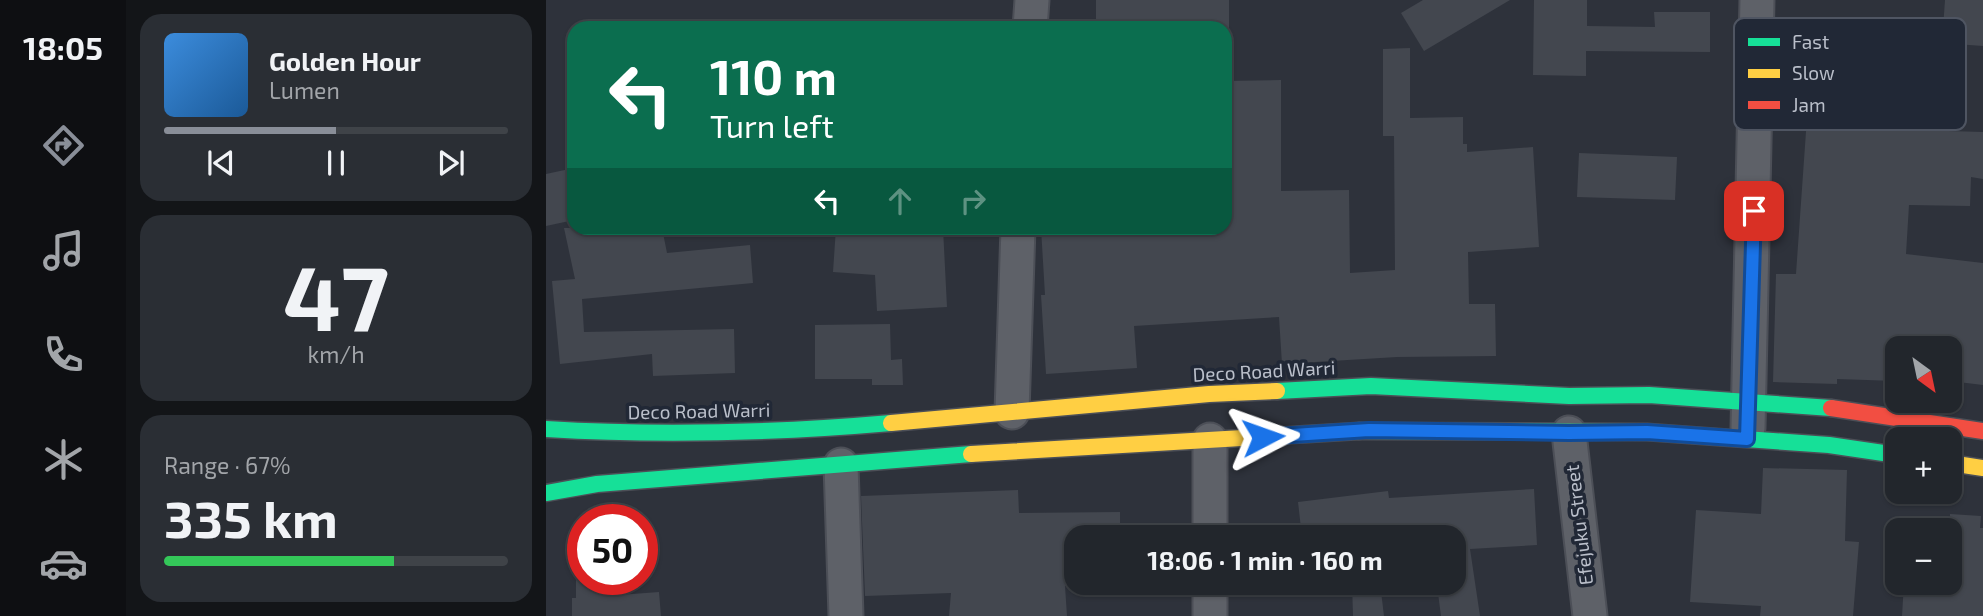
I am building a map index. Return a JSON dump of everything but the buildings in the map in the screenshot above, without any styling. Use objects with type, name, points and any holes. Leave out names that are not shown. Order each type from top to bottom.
[{"type":"main road","name":"Deco Road Warri","points":[[546,429],[633,435],[844,428],[1209,394],[1371,386],[1569,397],[1649,395],[1833,408],[1983,431]]},
{"type":"main road","points":[[546,493],[597,484],[1014,450],[1369,430],[1647,432],[1829,444],[1885,453]]},
{"type":"main road","points":[[1962,465],[1983,468]]},
{"type":"street","points":[[1030,21],[1032,0]]},
{"type":"street","points":[[1757,0],[1757,18]]},
{"type":"street","points":[[1747,439],[1754,130]]},
{"type":"street","points":[[1012,412],[1018,235]]},
{"type":"street","name":"Efejuku Street","points":[[1569,433],[1590,616]]},
{"type":"street","points":[[1210,440],[1210,525]]},
{"type":"street","points":[[841,465],[846,616]]},
{"type":"street","points":[[1210,595],[1210,616]]},
{"type":"traffic: fast","points":[[1277,391],[1371,386],[1569,396],[1649,395],[1831,408]]},
{"type":"traffic: fast","points":[[546,429],[718,432],[891,423]]},
{"type":"traffic: fast","points":[[1359,431],[1647,432],[1829,445],[1885,453]]},
{"type":"traffic: fast","points":[[546,493],[597,484],[971,454]]},
{"type":"traffic: slow","points":[[891,423],[1209,394],[1277,391]]},
{"type":"traffic: slow","points":[[971,454],[1359,431]]},
{"type":"traffic: slow","points":[[1962,465],[1983,468]]},
{"type":"traffic: jam","points":[[1831,408],[1983,431]]},
{"type":"route","points":[[1263,437],[1369,430],[1647,432],[1747,439],[1754,211]]}]
